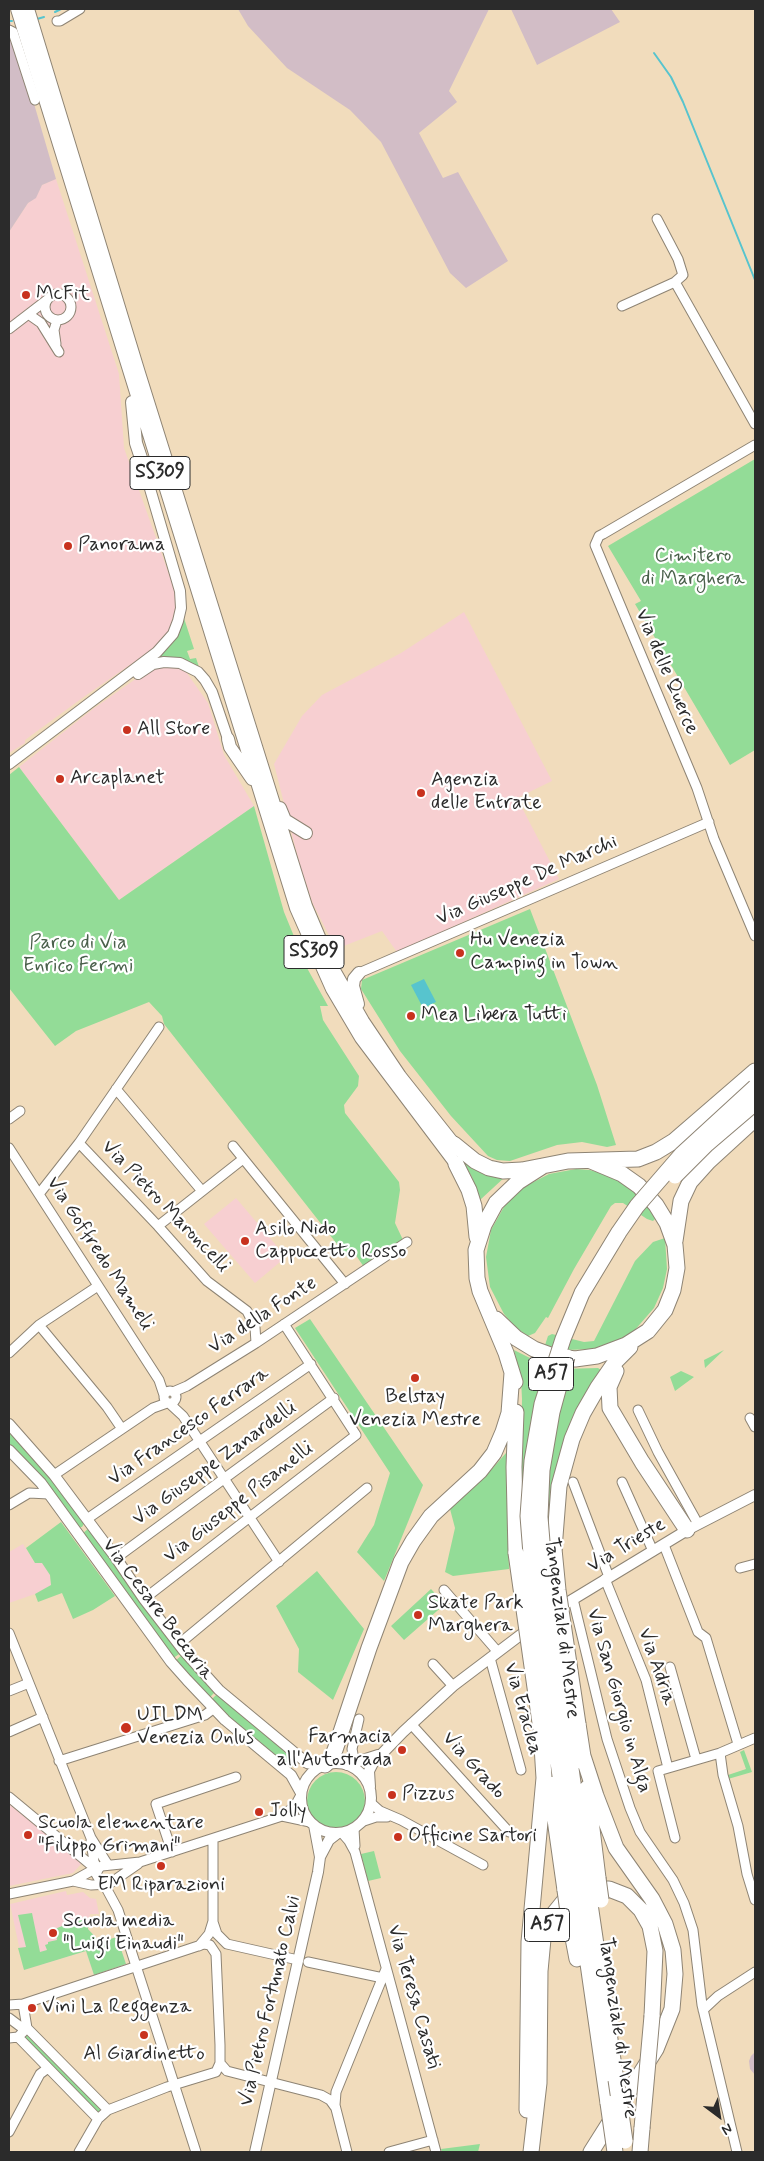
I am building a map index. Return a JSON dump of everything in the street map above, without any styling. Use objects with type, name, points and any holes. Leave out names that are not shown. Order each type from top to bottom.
[{"type":"highway","points":[[526,2152],[529,1942],[544,1778],[559,1727],[516,1553],[514,1467],[517,1396],[512,1373],[477,1278],[477,1244],[484,1225],[496,1203],[518,1182],[543,1166],[568,1161],[638,1159],[656,1152],[674,1141],[755,1071]]},
{"type":"highway","name":"Tangenziale di Mestre","points":[[582,1884],[559,1727],[530,1564],[528,1516],[532,1461],[542,1404],[563,1339],[582,1293],[619,1232],[637,1206],[682,1154],[755,1087]]},
{"type":"highway","name":"Tangenziale di Mestre","points":[[559,1727],[540,1517],[542,1470],[552,1412],[570,1347],[592,1294],[625,1238],[652,1203],[692,1159],[755,1102]]},
{"type":"highway","points":[[490,1312],[501,1325],[524,1344],[543,1353],[564,1358],[597,1356],[626,1345],[644,1334],[665,1310],[673,1290],[677,1268],[675,1243],[681,1201],[690,1182],[713,1157],[755,1119]]},
{"type":"highway","name":"SS309","points":[[454,1144],[475,1162],[496,1170],[522,1170],[543,1166]]},
{"type":"highway","points":[[591,1161],[622,1174],[649,1196],[661,1212],[675,1243]]},
{"type":"highway","name":"SS309","points":[[456,1164],[470,1190],[474,1206],[477,1244]]},
{"type":"highway","points":[[644,1334],[642,1343],[613,1375],[609,1388],[610,1404],[619,1424],[693,1527]]},
{"type":"highway","name":"A57","points":[[585,1906],[559,1727],[558,1590],[554,1549],[559,1486],[577,1426],[589,1401],[620,1357],[644,1334]]},
{"type":"highway","points":[[324,1765],[330,1760],[335,1750],[369,1648],[401,1562],[431,1516],[480,1471],[494,1453],[504,1432],[509,1413],[512,1373]]},
{"type":"highway","name":"A57","points":[[559,1727],[582,1753],[582,1884],[585,1906]]},
{"type":"highway","points":[[582,1753],[616,1848],[652,1899],[665,1924],[673,1950],[675,1974],[672,2008],[656,2049],[591,2152]]},
{"type":"highway","name":"A57","points":[[531,2152],[539,2083],[540,1971],[543,1939],[551,1917],[568,1896],[586,1889],[610,1889],[627,1896],[642,1910],[650,1926],[655,1951],[652,2016],[640,2152]]},
{"type":"highway","name":"Tangenziale di Mestre","points":[[585,1906],[617,2046],[615,2072],[626,2146]]},
{"type":"highway","name":"Tangenziale di Mestre","points":[[585,1906],[584,1997],[596,2075],[606,2098],[615,2152]]},
{"type":"main road","name":"SS309","points":[[17,9],[129,372],[264,788],[320,942],[344,989],[375,1040],[400,1076],[454,1144]]},
{"type":"main road","name":"SS309","points":[[28,9],[264,788],[282,869],[296,908],[332,989],[376,1059],[456,1164]]},
{"type":"main road","points":[[129,372],[136,443],[141,458]]},
{"type":"main road","points":[[228,739],[230,747],[264,788],[275,792],[284,818],[306,833]]},
{"type":"main road","points":[[359,973],[354,979],[354,994],[375,1040]]},
{"type":"street","points":[[57,21],[80,9]]},
{"type":"street","points":[[11,31],[35,100]]},
{"type":"street","points":[[622,306],[682,277],[683,272],[657,219]]},
{"type":"street","points":[[675,282],[755,424]]},
{"type":"street","points":[[9,329],[48,299],[58,294],[65,296],[70,302],[71,309],[67,316],[27,317]]},
{"type":"street","points":[[27,317],[41,323],[58,350],[51,317],[45,308],[48,299]]},
{"type":"street","points":[[46,332],[45,326],[51,317]]},
{"type":"street","name":"Via delle Querce","points":[[755,445],[599,536],[595,545],[755,936]]},
{"type":"street","points":[[10,761],[84,708],[157,652],[173,634],[178,621],[180,591],[141,458]]},
{"type":"street","points":[[84,708],[97,702],[153,664],[164,662],[180,663],[190,667],[205,680],[215,698],[228,739]]},
{"type":"street","name":"Via Giuseppe De Marchi","points":[[359,973],[709,822]]},
{"type":"street","points":[[39,1194],[79,1142],[159,1027]]},
{"type":"street","points":[[736,1088],[755,1066]]},
{"type":"street","points":[[116,1089],[202,1191]]},
{"type":"street","points":[[9,1119],[20,1111]]},
{"type":"street","name":"Via Pietro Maroncelli","points":[[79,1142],[207,1281],[247,1311],[255,1327],[256,1343]]},
{"type":"street","points":[[233,1146],[345,1284]]},
{"type":"street","name":"Via Goffredo Mameli","points":[[9,1148],[278,1562]]},
{"type":"street","points":[[158,1226],[243,1159]]},
{"type":"street","name":"Via della Fonte","points":[[54,1475],[407,1242]]},
{"type":"street","points":[[9,1353],[39,1325],[98,1286]]},
{"type":"street","points":[[284,1324],[334,1398]]},
{"type":"street","points":[[39,1325],[107,1407],[122,1429]]},
{"type":"street","name":"Via Francesco Ferrara","points":[[87,1519],[311,1364]]},
{"type":"street","name":"Via Giuseppe Pisanelli","points":[[144,1599],[356,1435],[334,1398]]},
{"type":"street","name":"Via Giuseppe Zanardelli","points":[[116,1558],[334,1398]]},
{"type":"street","points":[[638,1410],[693,1527]]},
{"type":"street","points":[[750,1418],[755,1427]]},
{"type":"street","name":"Via Cesare Beccaria","points":[[10,1426],[54,1475],[144,1599],[179,1644],[219,1690],[308,1762],[324,1765]]},
{"type":"street","name":"Via Cesare Beccaria","points":[[9,1450],[49,1494],[171,1662],[214,1710],[292,1775],[301,1794]]},
{"type":"street","points":[[29,1493],[34,1477]]},
{"type":"street","name":"Via Adria","points":[[573,1482],[646,1680],[668,1768]]},
{"type":"street","points":[[622,1482],[653,1551]]},
{"type":"street","points":[[179,1644],[367,1488]]},
{"type":"street","points":[[9,1505],[29,1493],[49,1494]]},
{"type":"street","name":"Via Trieste","points":[[370,1787],[369,1771],[381,1753],[454,1686],[494,1654],[573,1599],[607,1578],[693,1527],[755,1495]]},
{"type":"street","name":"Via Cesare Beccaria","points":[[73,1528],[79,1530],[83,1528],[87,1524],[87,1519]]},
{"type":"street","points":[[664,1545],[698,1632],[706,1638],[738,1744]]},
{"type":"street","points":[[740,1568],[755,1564]]},
{"type":"street","points":[[444,1590],[494,1654]]},
{"type":"street","name":"Via San Giorgio in Alga","points":[[573,1599],[606,1739],[630,1808],[640,1832],[673,1880],[684,1903],[693,1930],[703,2010],[737,2152]]},
{"type":"street","points":[[9,1633],[91,1838],[109,1866],[115,1871],[116,1906]]},
{"type":"street","name":"Via Eraclea","points":[[494,1654],[521,1770]]},
{"type":"street","points":[[433,1664],[454,1686]]},
{"type":"street","points":[[670,1667],[696,1759]]},
{"type":"street","points":[[9,1691],[29,1683]]},
{"type":"street","points":[[59,1761],[205,1715],[214,1710]]},
{"type":"street","points":[[9,1732],[43,1718]]},
{"type":"street","points":[[352,1766],[352,1750],[359,1719]]},
{"type":"street","name":"Via Grado","points":[[411,1724],[509,1832]]},
{"type":"street","points":[[675,1838],[658,1771],[720,1752],[755,1738]]},
{"type":"street","points":[[720,1752],[723,1775],[738,1826],[755,1900]]},
{"type":"street","name":"Via Trieste","points":[[352,1766],[381,1753]]},
{"type":"street","points":[[9,1894],[73,1881],[102,1866],[140,1862],[282,1816],[295,1806],[310,1776],[324,1765],[334,1763],[352,1766],[365,1777],[370,1787],[372,1803],[364,1820],[354,1829],[340,1833],[324,1831],[312,1824],[282,1816]]},
{"type":"street","points":[[172,1852],[156,1804],[236,1777]]},
{"type":"street","points":[[301,1794],[302,1808],[312,1824]]},
{"type":"street","points":[[9,1797],[97,1870]]},
{"type":"street","points":[[372,1803],[379,1810],[483,1865]]},
{"type":"street","points":[[364,1820],[376,1817],[393,1817]]},
{"type":"street","name":"Via Pietro Fortunato Calvi","points":[[312,1824],[320,1857]]},
{"type":"street","points":[[354,1829],[355,1852]]},
{"type":"street","points":[[340,1833],[349,1840],[355,1852]]},
{"type":"street","name":"Via Pietro Fortunato Calvi","points":[[255,2152],[271,2082],[303,1961],[320,1857],[329,1840],[340,1833]]},
{"type":"street","points":[[91,1838],[97,1870],[96,1878],[103,1884],[116,1906],[196,2152]]},
{"type":"street","points":[[213,1839],[213,1921],[217,1934],[227,1944]]},
{"type":"street","name":"Via Teresa Casati","points":[[355,1852],[385,1974],[394,1993],[436,2152]]},
{"type":"street","points":[[73,1881],[77,1883],[109,1884],[140,1862]]},
{"type":"street","points":[[199,1946],[209,1934],[213,1921]]},
{"type":"street","points":[[9,2005],[23,2004],[204,1944],[210,1945],[216,1954]]},
{"type":"street","points":[[79,2152],[98,2119],[108,2110],[216,2072],[220,2063],[216,1954],[220,1946],[227,1944],[303,1961],[385,1974],[340,2077],[335,2097],[335,2108],[347,2152]]},
{"type":"street","points":[[703,2010],[718,1996],[755,1972]]},
{"type":"street","points":[[23,2004],[26,2029]]},
{"type":"street","points":[[9,2019],[26,2029],[108,2110]]},
{"type":"street","points":[[26,2029],[13,2038],[48,2068],[98,2119]]},
{"type":"street","points":[[220,2063],[227,2071],[321,2095],[330,2100],[335,2108]]},
{"type":"street","points":[[9,2132],[40,2074],[48,2068]]},
{"type":"street","points":[[389,2152],[433,2140]]},
{"type":"shaded area","points":[[238,9],[489,9],[449,91],[457,102],[419,133],[443,178],[458,172],[508,261],[466,288],[450,273],[381,142],[350,110],[287,68],[248,26]]},
{"type":"shaded area","points":[[511,9],[611,9],[620,22],[537,65]]},
{"type":"shaded area","points":[[9,18],[56,179],[42,185],[36,198],[28,203],[9,232]]},
{"type":"shaded area","points":[[56,179],[119,374],[124,448],[177,597],[174,622],[163,642],[85,696],[25,740],[25,743],[9,753],[9,232],[28,203],[36,197],[42,185]]},
{"type":"shaded area","points":[[464,612],[552,781],[517,798],[559,879],[397,952],[382,931],[336,949],[313,904],[300,866],[274,764],[302,716],[322,695],[401,653]]},
{"type":"shaded area","points":[[165,665],[176,665],[184,669],[208,703],[224,755],[254,806],[119,900],[19,767],[93,709],[144,673]]},
{"type":"shaded area","name":"Asilo Nido Cappuccetto Rosso","points":[[236,1198],[286,1257],[255,1283],[204,1224]]},
{"type":"shaded area","points":[[23,1544],[35,1563],[42,1563],[46,1566],[50,1575],[51,1585],[48,1589],[9,1603],[9,1552]]},
{"type":"shaded area","name":"Scuola elementare \"Filippo Grimani\"","points":[[9,1804],[82,1863],[73,1873],[9,1886]]},
{"type":"shaded area","name":"Scuola media \"Luigi Einaudi\"","points":[[66,1891],[67,1895],[83,1892],[90,1898],[96,1899],[99,1914],[90,1914],[88,1929],[100,1942],[117,1937],[126,1964],[94,1975],[86,1951],[24,1970],[10,1904]]},
{"type":"shaded area","points":[[755,2052],[755,2075],[750,2069],[749,2061]]},
{"type":"green space","name":"Cimitero di Marghera","points":[[755,459],[755,750],[730,765],[635,604],[641,601],[608,546]]},
{"type":"green space","points":[[183,615],[194,649],[187,651],[190,659],[196,658],[200,670],[155,658]]},
{"type":"green space","name":"Parco di Via Enrico Fermi","points":[[19,767],[119,900],[254,806],[284,912],[307,968],[328,1006],[320,1006],[323,1020],[359,1076],[358,1086],[344,1105],[345,1113],[399,1182],[400,1190],[395,1223],[403,1240],[364,1267],[355,1254],[348,1258],[164,1024],[162,1016],[149,1002],[76,1031],[55,1046],[9,988],[9,775]]},
{"type":"green space","name":"Hu Venezia Camping in Town","points":[[530,909],[597,1085],[616,1145],[607,1147],[582,1142],[557,1145],[510,1161],[497,1160],[488,1156],[451,1116],[400,1051],[361,989],[362,980]]},
{"type":"green space","points":[[461,1158],[506,1176],[480,1200],[472,1177]]},
{"type":"green space","points":[[576,1169],[590,1170],[616,1178],[635,1190],[657,1217],[653,1221],[647,1219],[623,1203],[615,1203],[611,1206],[548,1318],[546,1317],[535,1333],[528,1336],[516,1328],[504,1314],[490,1287],[486,1257],[491,1230],[505,1205],[520,1189],[549,1174]]},
{"type":"green space","points":[[665,1238],[667,1269],[663,1288],[654,1308],[634,1331],[624,1338],[594,1349],[566,1350],[545,1345],[548,1336],[552,1334],[584,1342],[594,1341],[635,1261],[653,1242]]},
{"type":"green space","points":[[310,1319],[423,1485],[384,1581],[357,1552],[374,1525],[390,1473],[295,1328]]},
{"type":"green space","points":[[514,1350],[538,1362],[561,1369],[598,1368],[601,1370],[554,1480],[550,1505],[520,1505],[522,1399],[521,1379]]},
{"type":"green space","points":[[724,1350],[705,1368],[704,1360]]},
{"type":"green space","points":[[681,1371],[694,1377],[675,1391],[670,1377]]},
{"type":"green space","points":[[9,1432],[43,1468],[85,1522],[82,1527],[76,1527],[9,1445]]},
{"type":"green space","points":[[506,1453],[509,1569],[453,1576],[445,1572],[455,1528],[450,1509],[484,1478]]},
{"type":"green space","points":[[61,1522],[115,1596],[93,1610],[73,1619],[62,1593],[38,1602],[35,1594],[51,1585],[50,1575],[42,1563],[35,1563],[26,1548]]},
{"type":"green space","points":[[89,1528],[182,1652],[172,1659],[82,1534]]},
{"type":"green space","points":[[317,1571],[364,1629],[333,1700],[298,1672],[299,1649],[276,1606]]},
{"type":"green space","name":"Skate Park Marghera","points":[[431,1589],[445,1604],[404,1640],[391,1626]]},
{"type":"green space","points":[[183,1654],[215,1692],[208,1699],[174,1662]]},
{"type":"green space","points":[[218,1693],[297,1761],[290,1769],[209,1702]]},
{"type":"green space","points":[[744,1750],[752,1772],[728,1779],[728,1775],[746,1769],[740,1752]]},
{"type":"green space","points":[[330,1772],[342,1772],[357,1780],[365,1795],[365,1807],[357,1822],[342,1830],[330,1830],[315,1822],[307,1807],[307,1795],[315,1780]]},
{"type":"green space","points":[[374,1851],[381,1878],[368,1881],[361,1854]]},
{"type":"green space","points":[[32,1913],[40,1952],[47,1950],[45,1945],[48,1942],[57,1940],[55,1929],[74,1921],[89,1919],[88,1929],[100,1942],[117,1937],[126,1964],[94,1975],[86,1951],[24,1970],[18,1948],[26,1947],[18,1915]]},
{"type":"green space","points":[[26,2034],[103,2110],[99,2115],[22,2038]]},
{"type":"green space","points":[[480,2144],[478,2152],[442,2152],[441,2149]]},
{"type":"water","points":[[424,979],[436,1002],[423,1008],[411,985]]},
{"type":"waterway","points":[[55,12],[61,9]]},
{"type":"waterway","points":[[37,19],[44,17]]},
{"type":"waterway","points":[[654,53],[671,77],[683,102],[755,280]]},
{"type":"place","name":"McFit","points":[[26,295]]},
{"type":"place","name":"Panorama","points":[[68,546]]},
{"type":"place","name":"All Store","points":[[127,730]]},
{"type":"place","name":"Arcaplanet","points":[[60,779]]},
{"type":"place","name":"Agenzia delle Entrate","points":[[421,793]]},
{"type":"place","name":"Hu Venezia Camping in Town","points":[[460,953]]},
{"type":"place","name":"Mea Libera Tutti","points":[[411,1016]]},
{"type":"place","name":"Asilo Nido Cappuccetto Rosso","points":[[245,1241]]},
{"type":"place","name":"Belstay Venezia Mestre","points":[[415,1378]]},
{"type":"place","name":"Skate Park Marghera","points":[[418,1615]]},
{"type":"place","name":"UILDM Venezia Onlus","points":[[126,1728]]},
{"type":"place","name":"Farmacia all'Autostrada","points":[[402,1750]]},
{"type":"place","name":"Pizzus","points":[[392,1795]]},
{"type":"place","name":"Jolly","points":[[259,1812]]},
{"type":"place","name":"Scuola elementare \"Filippo Grimani\"","points":[[28,1835]]},
{"type":"place","name":"Officine Sartori","points":[[398,1837]]},
{"type":"place","name":"EM Riparazioni","points":[[161,1866]]},
{"type":"place","name":"Scuola media \"Luigi Einaudi\"","points":[[53,1933]]},
{"type":"place","name":"Vini La Reggenza","points":[[32,2008]]},
{"type":"place","name":"Al Giardinetto","points":[[144,2035]]}]
